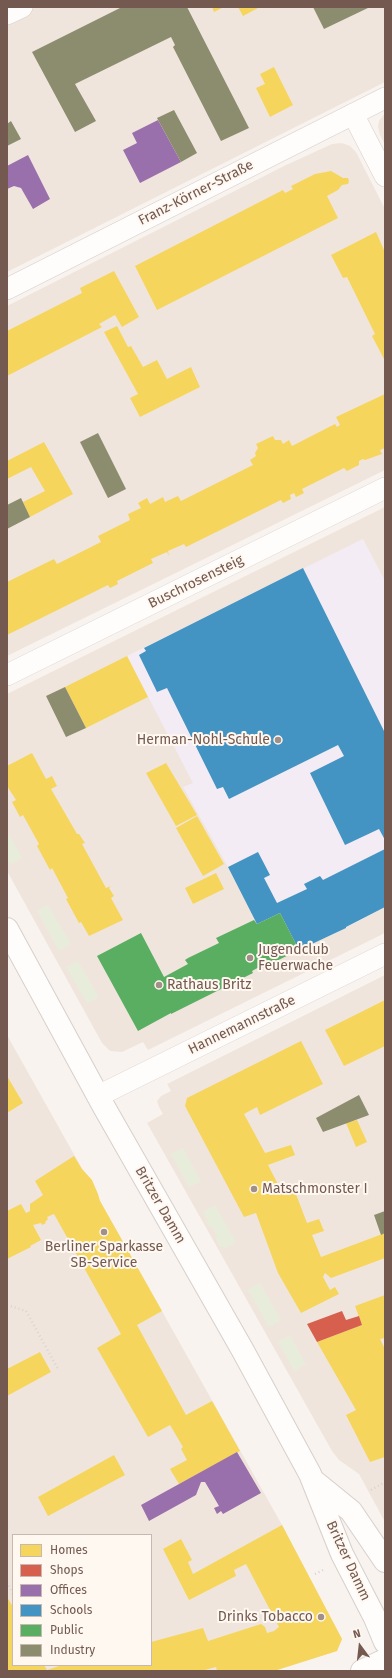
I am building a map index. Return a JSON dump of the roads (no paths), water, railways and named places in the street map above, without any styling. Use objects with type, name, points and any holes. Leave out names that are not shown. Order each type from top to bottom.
[{"type":"main road","name":"Britzer Damm","points":[[7,929],[98,1096],[242,1349],[313,1480],[342,1554],[372,1612],[385,1642]]},
{"type":"main road","name":"Britzer Damm","points":[[313,1480],[351,1511],[385,1561]]},
{"type":"main road","points":[[362,1671],[385,1660]]},
{"type":"street","name":"Franz-Körner-Straße","points":[[7,289],[385,98]]},
{"type":"street","points":[[353,114],[385,176]]},
{"type":"street","name":"Buschrosensteig","points":[[7,675],[385,488]]},
{"type":"street","name":"Hannemannstraße","points":[[98,1096],[385,954]]},
{"type":"place","name":"Herman-Nohl-Schule","points":[[278,740]]},
{"type":"place","name":"Jugendclub Feuerwache","points":[[250,958]]},
{"type":"place","name":"Rathaus Britz","points":[[159,985]]},
{"type":"place","name":"Matschmonster I","points":[[254,1189]]},
{"type":"place","name":"Berliner Sparkasse SB-Service","points":[[104,1232]]},
{"type":"place","name":"Drinks Tobacco","points":[[321,1617]]}]
